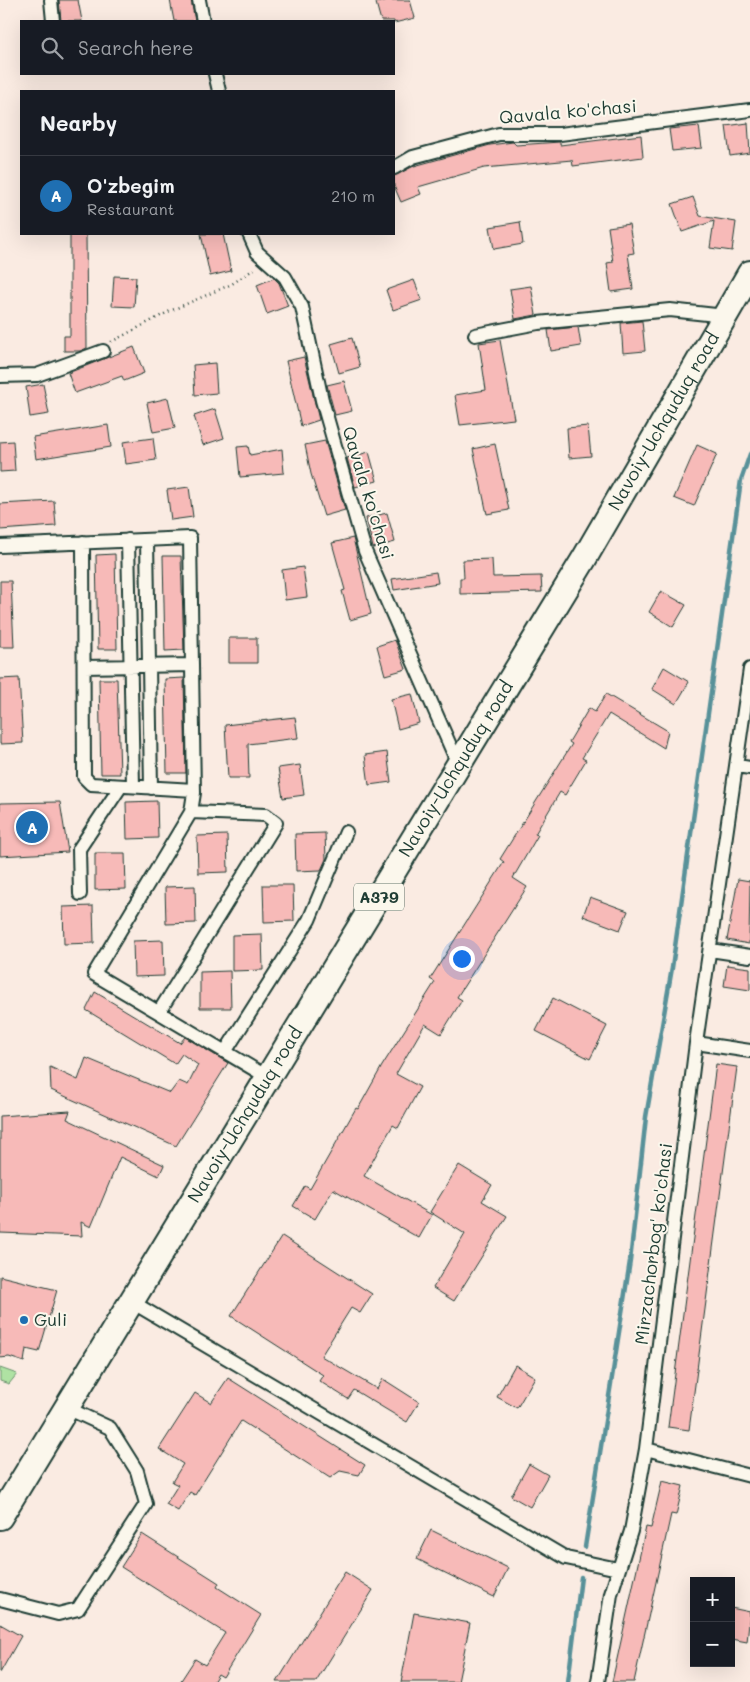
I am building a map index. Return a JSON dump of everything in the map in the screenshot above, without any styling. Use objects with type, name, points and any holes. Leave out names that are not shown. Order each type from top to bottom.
[{"type":"highway","name":"Navoiy-Uchquduq road","points":[[0,1517],[584,559],[750,273]]},
{"type":"street","points":[[51,0],[53,20]]},
{"type":"street","points":[[199,0],[203,20]]},
{"type":"street","points":[[215,75],[219,90]]},
{"type":"street","name":"Qavala ko'chasi","points":[[395,167],[413,156],[499,134],[560,134],[750,110]]},
{"type":"street","name":"Qavala ko'chasi","points":[[249,235],[257,252],[285,278],[302,307],[322,400],[365,551],[459,766]]},
{"type":"street","points":[[475,335],[538,322],[670,310],[725,316]]},
{"type":"street","points":[[0,376],[37,374],[102,350]]},
{"type":"street","points":[[0,546],[190,538],[194,790],[191,812],[94,974],[269,1078]]},
{"type":"street","points":[[80,894],[79,849],[127,786],[131,666],[128,540]]},
{"type":"street","points":[[147,540],[151,788]]},
{"type":"street","points":[[83,542],[84,777],[92,784],[194,790]]},
{"type":"street","points":[[84,666],[192,665]]},
{"type":"street","name":"Mirzachorbog' ko'chasi","points":[[598,1682],[606,1641],[611,1594],[631,1531],[646,1449],[696,1043],[750,669]]},
{"type":"street","points":[[737,766],[750,768]]},
{"type":"street","points":[[159,1012],[276,823],[266,815],[191,812]]},
{"type":"street","points":[[225,1052],[309,920],[346,832]]},
{"type":"street","points":[[710,950],[750,956]]},
{"type":"street","points":[[696,1043],[750,1051]]},
{"type":"street","points":[[132,1302],[566,1558],[618,1569]]},
{"type":"street","points":[[0,1599],[58,1614],[78,1609],[146,1504],[137,1471],[110,1428],[66,1408]]},
{"type":"street","points":[[646,1449],[750,1476]]},
{"type":"path","points":[[102,350],[115,338],[232,284],[267,261]]},
{"type":"green space","points":[[0,1368],[17,1374],[9,1384],[0,1381]]},
{"type":"building","points":[[59,0],[78,0],[82,20],[61,20]]},
{"type":"building","points":[[170,0],[191,0],[195,20],[174,20]]},
{"type":"building","points":[[388,0],[410,0],[415,18],[395,23],[395,20],[381,20],[376,3]]},
{"type":"building","points":[[748,123],[750,153],[730,156],[726,126]]},
{"type":"building","points":[[699,126],[702,148],[672,151],[669,129]]},
{"type":"building","points":[[641,135],[643,157],[573,166],[572,160],[484,168],[418,187],[421,194],[401,202],[395,188],[395,176],[414,166],[490,145],[513,142],[516,145],[560,142],[560,145]]},
{"type":"building","points":[[693,197],[700,216],[736,222],[732,251],[710,248],[714,221],[682,232],[672,204]]},
{"type":"building","points":[[520,222],[523,244],[494,249],[490,227]]},
{"type":"building","points":[[629,224],[634,253],[628,254],[633,289],[611,292],[607,263],[613,262],[608,227]]},
{"type":"building","points":[[70,235],[86,235],[87,348],[80,351],[64,351],[64,336],[70,336]]},
{"type":"building","points":[[201,235],[223,235],[231,271],[210,276]]},
{"type":"building","points":[[114,276],[136,277],[134,307],[112,306]]},
{"type":"building","points":[[274,278],[279,283],[288,306],[267,314],[257,285]]},
{"type":"building","points":[[414,280],[422,300],[393,310],[386,290]]},
{"type":"building","points":[[531,286],[536,315],[515,319],[510,289]]},
{"type":"building","points":[[642,321],[645,351],[623,353],[621,323]]},
{"type":"building","points":[[578,327],[581,346],[551,351],[548,330]]},
{"type":"building","points":[[352,338],[360,367],[339,373],[331,344]]},
{"type":"building","points":[[500,340],[514,419],[460,425],[455,395],[486,390],[479,343]]},
{"type":"building","points":[[134,347],[144,373],[124,381],[122,376],[75,393],[68,373]]},
{"type":"building","points":[[304,357],[319,420],[301,426],[286,361]]},
{"type":"building","points":[[215,363],[217,393],[195,395],[193,365]]},
{"type":"building","points":[[344,381],[352,411],[335,415],[327,385]]},
{"type":"building","points":[[43,384],[49,414],[30,417],[26,387]]},
{"type":"building","points":[[168,398],[175,428],[153,432],[147,403]]},
{"type":"building","points":[[215,409],[224,438],[203,445],[194,416]]},
{"type":"building","points":[[108,425],[111,447],[36,459],[33,437]]},
{"type":"building","points":[[588,426],[591,456],[569,458],[567,428]]},
{"type":"building","points":[[153,438],[156,460],[126,464],[123,442]]},
{"type":"building","points":[[13,441],[15,471],[0,472],[0,442]]},
{"type":"building","points":[[325,441],[345,510],[324,516],[311,474],[305,445]]},
{"type":"building","points":[[495,444],[509,510],[487,514],[473,449]]},
{"type":"building","points":[[697,445],[717,454],[694,506],[674,498]]},
{"type":"building","points":[[248,446],[250,455],[282,449],[284,473],[240,477],[237,447]]},
{"type":"building","points":[[369,452],[377,481],[355,487],[347,458]]},
{"type":"building","points":[[189,487],[193,517],[171,520],[167,490]]},
{"type":"building","points":[[54,501],[56,526],[0,530],[0,504]]},
{"type":"building","points":[[387,513],[395,542],[373,548],[366,518]]},
{"type":"building","points":[[353,538],[371,614],[350,620],[342,591],[345,590],[332,543]]},
{"type":"building","points":[[115,554],[117,649],[98,649],[96,555]]},
{"type":"building","points":[[163,556],[181,556],[184,650],[165,651]]},
{"type":"building","points":[[492,559],[493,577],[541,576],[542,592],[460,594],[460,578],[464,578],[463,560]]},
{"type":"building","points":[[303,567],[307,597],[285,600],[282,570]]},
{"type":"building","points":[[436,572],[438,583],[394,590],[392,579]]},
{"type":"building","points":[[0,581],[11,581],[14,647],[0,647]]},
{"type":"building","points":[[661,591],[686,605],[673,627],[649,612]]},
{"type":"building","points":[[229,638],[257,638],[257,663],[229,663]]},
{"type":"building","points":[[395,640],[406,669],[385,675],[377,646]]},
{"type":"building","points":[[664,667],[689,682],[676,704],[652,689]]},
{"type":"building","points":[[19,678],[23,743],[0,744],[0,679]]},
{"type":"building","points":[[184,678],[186,773],[167,773],[165,679]]},
{"type":"building","points":[[99,679],[117,679],[120,774],[101,774]]},
{"type":"building","points":[[412,694],[419,723],[398,729],[391,699]]},
{"type":"building","points":[[606,694],[668,731],[664,748],[609,714],[582,758],[586,760],[565,795],[560,792],[535,834],[538,835],[513,878],[527,887],[457,997],[462,1000],[441,1034],[425,1024],[396,1074],[420,1087],[398,1128],[393,1125],[364,1176],[432,1215],[419,1238],[333,1189],[315,1219],[293,1206],[305,1186],[310,1189],[356,1108],[358,1109],[382,1066],[435,982],[430,979],[504,862],[500,859],[572,744],[569,742],[589,708],[595,712]]},
{"type":"building","points":[[295,717],[298,738],[248,744],[249,778],[228,778],[225,725]]},
{"type":"building","points":[[387,752],[391,782],[369,785],[365,755]]},
{"type":"building","points":[[300,765],[304,795],[283,798],[278,768]]},
{"type":"building","points":[[157,801],[158,838],[127,839],[126,802]]},
{"type":"building","points":[[60,802],[68,852],[0,856],[0,803]]},
{"type":"building","points":[[325,833],[326,859],[321,870],[296,871],[295,834]]},
{"type":"building","points":[[227,835],[228,872],[198,873],[197,836]]},
{"type":"building","points":[[95,853],[125,853],[126,889],[95,890]]},
{"type":"building","points":[[738,879],[750,881],[749,944],[727,940]]},
{"type":"building","points":[[263,885],[293,885],[294,921],[264,922]]},
{"type":"building","points":[[195,886],[196,923],[166,924],[165,887]]},
{"type":"building","points":[[590,897],[628,911],[620,930],[583,916]]},
{"type":"building","points":[[93,906],[94,943],[64,944],[63,907]]},
{"type":"building","points":[[262,934],[263,970],[232,971],[232,935]]},
{"type":"building","points":[[163,940],[164,976],[134,977],[133,941]]},
{"type":"building","points":[[727,965],[750,968],[750,990],[724,986]]},
{"type":"building","points":[[230,971],[231,1008],[200,1008],[200,972]]},
{"type":"building","points":[[95,992],[180,1043],[185,1037],[228,1063],[176,1146],[51,1090],[50,1067],[78,1080],[86,1058],[170,1093],[179,1081],[188,1085],[198,1065],[182,1054],[175,1064],[86,1010]]},
{"type":"building","points":[[553,998],[607,1026],[590,1059],[536,1031]]},
{"type":"building","points":[[716,1064],[737,1067],[689,1430],[668,1427]]},
{"type":"building","points":[[70,1111],[67,1119],[164,1165],[159,1176],[120,1157],[91,1227],[81,1222],[82,1236],[0,1233],[0,1116]]},
{"type":"building","points":[[459,1165],[492,1185],[482,1201],[507,1216],[454,1301],[433,1288],[465,1234],[430,1212]]},
{"type":"building","points":[[282,1236],[372,1294],[360,1313],[351,1308],[321,1356],[377,1389],[383,1379],[419,1402],[407,1422],[354,1390],[348,1399],[319,1381],[323,1375],[231,1316]]},
{"type":"building","name":"Guli","points":[[0,1276],[57,1290],[39,1352],[26,1349],[24,1362],[9,1357],[0,1358]]},
{"type":"building","points":[[515,1365],[535,1377],[517,1408],[497,1397]]},
{"type":"building","points":[[228,1378],[365,1465],[359,1475],[340,1471],[330,1478],[241,1421],[195,1495],[190,1492],[178,1511],[166,1504],[178,1485],[172,1482],[183,1464],[159,1449],[195,1393],[211,1403]]},
{"type":"building","points":[[529,1464],[548,1475],[530,1507],[511,1496]]},
{"type":"building","points":[[662,1481],[683,1486],[676,1515],[671,1514],[634,1682],[612,1682],[646,1527],[651,1528]]},
{"type":"building","points":[[431,1530],[508,1568],[494,1597],[417,1559]]},
{"type":"building","points":[[142,1534],[219,1583],[217,1587],[261,1615],[223,1677],[218,1674],[213,1682],[180,1682],[195,1659],[205,1665],[225,1633],[121,1567]]},
{"type":"building","points":[[345,1572],[373,1590],[316,1682],[277,1682]]},
{"type":"building","points":[[735,1609],[750,1612],[747,1642],[735,1640]]},
{"type":"building","points":[[414,1613],[470,1623],[458,1682],[401,1682]]},
{"type":"building","points":[[0,1624],[21,1636],[0,1673]]},
{"type":"waterway","points":[[585,1547],[630,1261],[646,1117],[672,968],[741,480],[750,454]]},
{"type":"waterway","points":[[568,1682],[581,1577]]},
{"type":"place","name":"O'zbegim","points":[[32,827]]},
{"type":"place","name":"Guli","points":[[24,1320]]}]
